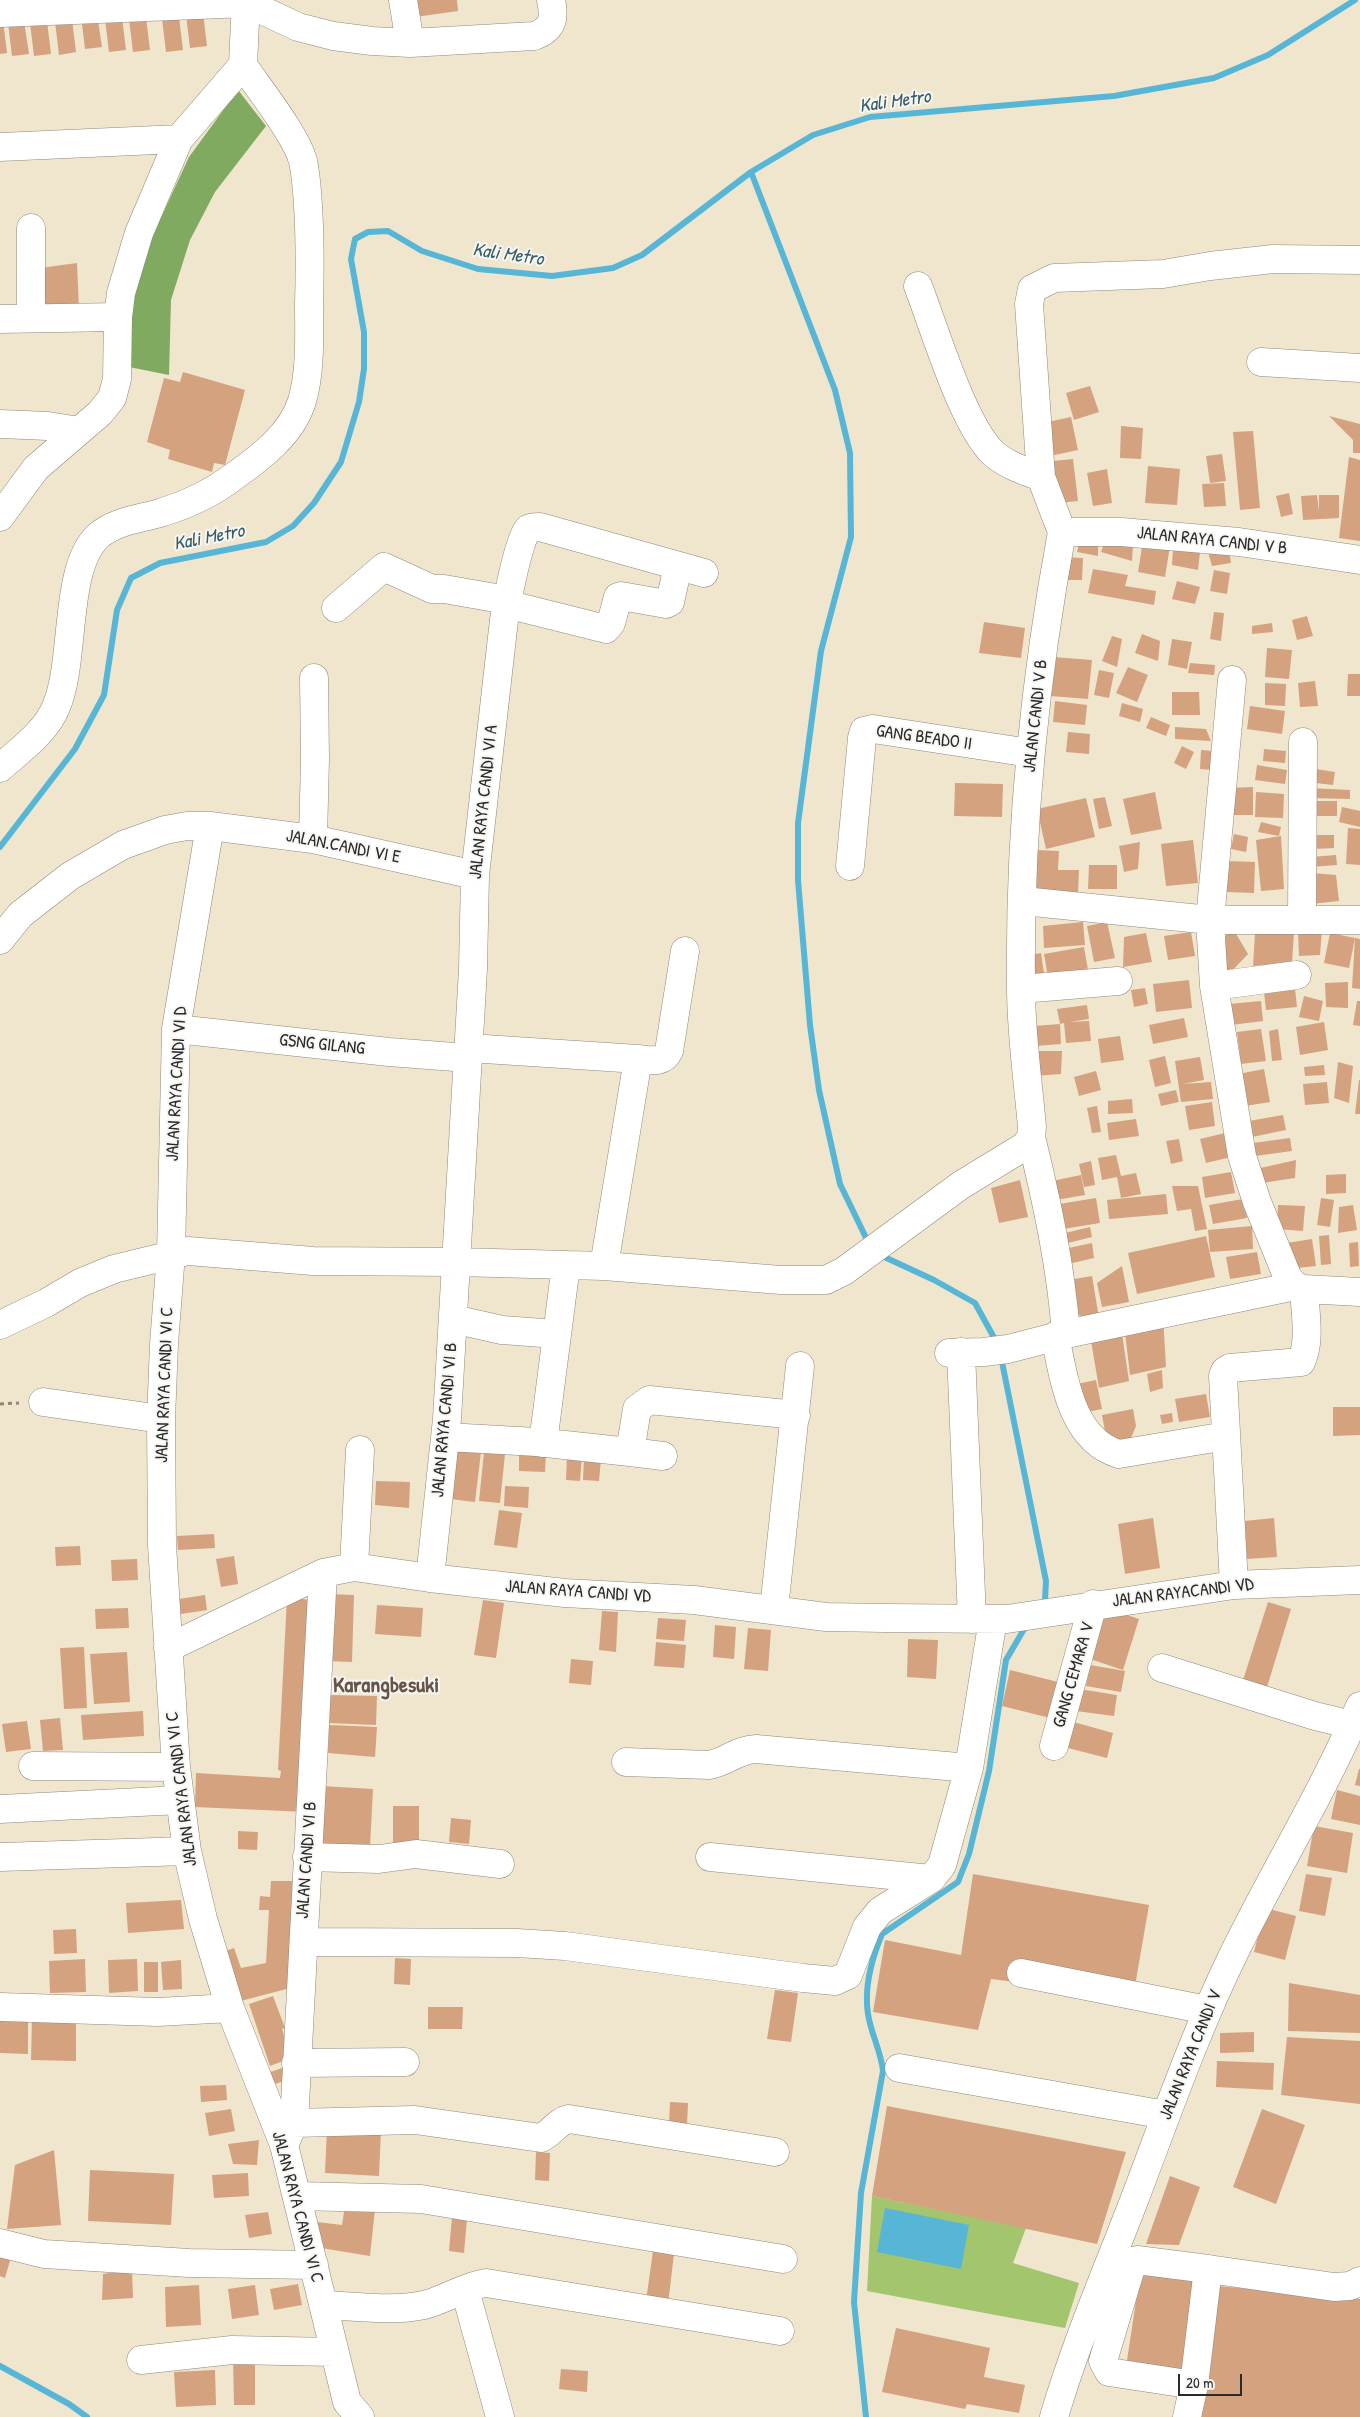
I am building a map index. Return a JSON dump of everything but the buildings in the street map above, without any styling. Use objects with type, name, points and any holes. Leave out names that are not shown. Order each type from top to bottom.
[{"type":"street","points":[[403,0],[410,43]]},
{"type":"street","points":[[0,13],[247,2],[298,27],[333,36],[372,42],[410,43],[534,36],[550,27],[553,20],[551,0]]},
{"type":"street","points":[[0,768],[43,728],[56,708],[66,675],[75,590],[83,560],[98,536],[125,521],[161,513],[196,501],[231,479],[259,458],[287,430],[302,401],[309,356],[310,245],[302,160],[294,142],[243,65],[247,2]]},
{"type":"street","points":[[0,517],[36,468],[100,413],[112,398],[117,379],[118,317],[121,293],[139,233],[179,139],[243,65]]},
{"type":"street","points":[[0,147],[179,139]]},
{"type":"street","points":[[30,228],[31,318]]},
{"type":"street","points":[[1062,532],[1041,478],[1029,304],[1032,289],[1054,278],[1163,274],[1210,266],[1273,259],[1360,260]]},
{"type":"street","points":[[918,286],[955,383],[978,435],[994,453],[1008,464],[1041,478]]},
{"type":"street","points":[[0,319],[118,317]]},
{"type":"street","points":[[1261,362],[1360,368]]},
{"type":"street","points":[[0,424],[48,426],[79,431]]},
{"type":"street","name":"JALAN RAYA CANDI VI A","points":[[457,1262],[475,875],[507,602],[525,534],[532,527],[556,530],[704,572]]},
{"type":"street","name":"JALAN RAYA CANDI V B","points":[[1062,532],[1121,532],[1239,542],[1360,560]]},
{"type":"street","name":"JALAN CANDI V B","points":[[1062,532],[1047,614],[1030,753],[1021,989],[1032,1127],[1031,1137],[1063,1287],[1061,1335],[1073,1408],[1083,1425],[1107,1451],[1119,1454],[1226,1436]]},
{"type":"street","points":[[336,608],[384,567],[432,589],[452,590],[507,602],[605,629],[612,623],[618,597],[666,604],[670,602],[678,566]]},
{"type":"street","points":[[313,838],[316,759],[314,678]]},
{"type":"street","points":[[1232,680],[1210,920],[1214,986],[1242,1156],[1271,1238],[1288,1278],[1300,1288],[1306,1331],[1301,1362],[1225,1370],[1222,1376],[1234,1585]]},
{"type":"street","name":"GANG BEADO II","points":[[850,866],[864,731],[873,729],[1030,753]]},
{"type":"street","points":[[1302,919],[1303,742]]},
{"type":"street","name":"JALAN.CANDI VI E","points":[[0,940],[20,914],[70,876],[123,845],[165,830],[187,826],[210,826],[313,838],[475,875]]},
{"type":"street","name":"JALAN RAYA CANDI VI D","points":[[171,1254],[176,1030],[210,826]]},
{"type":"street","points":[[1023,901],[1210,920],[1360,920]]},
{"type":"street","name":"GSNG GILANG","points":[[176,1030],[389,1052],[661,1060],[670,1051],[685,951]]},
{"type":"street","points":[[1214,986],[1296,975]]},
{"type":"street","points":[[1021,989],[1118,981]]},
{"type":"street","points":[[604,1266],[638,1059]]},
{"type":"street","points":[[0,1325],[46,1303],[80,1283],[114,1269],[188,1251],[313,1261],[604,1266],[781,1280],[826,1280],[862,1259],[961,1186],[1025,1146],[1031,1137]]},
{"type":"street","name":"JALAN RAYA CANDI VI C","points":[[171,1254],[164,1344],[161,1419],[162,1545],[176,1767],[187,1851],[203,1920],[230,2008],[289,2134],[298,2196],[334,2352],[347,2402],[360,2417]]},
{"type":"street","name":"JALAN RAYA CANDI VI B","points":[[430,1578],[446,1437],[457,1262]]},
{"type":"street","points":[[543,1443],[566,1265]]},
{"type":"street","points":[[318,1942],[517,1943],[835,1981],[848,1975],[867,1927],[880,1911],[932,1879],[942,1865],[969,1768],[990,1619],[975,1352],[1300,1288],[1360,1292]]},
{"type":"street","points":[[453,1319],[502,1330],[557,1334]]},
{"type":"street","points":[[774,1610],[800,1366]]},
{"type":"street","points":[[630,1452],[637,1409],[648,1400],[796,1415]]},
{"type":"street","points":[[43,1402],[161,1419]]},
{"type":"street","points":[[446,1437],[543,1443],[662,1456]]},
{"type":"street","points":[[354,1567],[360,1450]]},
{"type":"street","name":"JALAN RAYA CANDI VD","points":[[168,1648],[323,1573],[354,1567],[430,1578],[565,1593],[694,1600],[826,1617],[990,1619]]},
{"type":"street","name":"JALAN CANDI VI B","points":[[289,2134],[296,2063],[323,1573]]},
{"type":"street","name":"JALAN RAYACANDI VD","points":[[990,1619],[1234,1585],[1360,1580]]},
{"type":"street","name":"GANG CEMARA V","points":[[1054,1746],[1094,1604]]},
{"type":"street","points":[[1162,1668],[1315,1716],[1354,1732]]},
{"type":"street","name":"JALAN RAYA CANDI V","points":[[1054,2417],[1072,2358],[1166,2116],[1185,2062],[1207,2010],[1237,1948],[1354,1732]]},
{"type":"street","points":[[626,1762],[709,1765],[720,1763],[736,1752],[756,1749],[969,1768]]},
{"type":"street","points":[[33,1766],[176,1767]]},
{"type":"street","points":[[0,1809],[180,1800]]},
{"type":"street","points":[[0,1857],[187,1851]]},
{"type":"street","points":[[307,1857],[379,1859],[416,1854],[500,1864]]},
{"type":"street","points":[[710,1857],[932,1879]]},
{"type":"street","points":[[1020,1973],[1207,2010]]},
{"type":"street","points":[[0,2007],[158,2012],[230,2008]]},
{"type":"street","points":[[296,2063],[405,2062]]},
{"type":"street","points":[[899,2068],[1166,2116]]},
{"type":"street","points":[[289,2134],[415,2120],[541,2138],[561,2121],[569,2119],[775,2152]]},
{"type":"street","points":[[298,2196],[422,2199],[783,2259]]},
{"type":"street","points":[[0,2244],[44,2254],[189,2263],[314,2265]]},
{"type":"street","points":[[1194,2385],[1109,2372],[1103,2361],[1133,2262],[1137,2260],[1334,2287],[1350,2286],[1360,2281]]},
{"type":"street","points":[[1187,2417],[1194,2385],[1208,2269]]},
{"type":"street","points":[[323,2305],[422,2306],[465,2290],[474,2284],[486,2283],[780,2331]]},
{"type":"street","points":[[465,2290],[500,2417]]},
{"type":"street","points":[[141,2360],[232,2350],[334,2352]]},
{"type":"green space","points":[[238,90],[266,126],[215,192],[190,240],[171,300],[169,375],[129,367],[132,305],[147,248],[189,157]]},
{"type":"green space","points":[[872,2196],[1026,2228],[1013,2263],[1079,2283],[1065,2328],[867,2291]]},
{"type":"water","points":[[885,2208],[969,2225],[961,2269],[877,2252]]},
{"type":"waterway","name":"Kali Metro","points":[[0,847],[75,749],[104,695],[117,610],[131,578],[160,563],[266,542],[293,526],[314,503],[341,462],[359,402],[364,369],[364,332],[351,259],[355,239],[368,232],[388,231],[422,251],[478,269],[552,276],[613,268],[642,255],[751,172],[813,135],[870,117],[1114,96],[1214,78],[1268,55],[1355,0]]},
{"type":"waterway","points":[[751,172],[835,390],[850,453],[851,537],[821,651],[798,823],[798,880],[810,1025],[819,1090],[840,1184],[869,1244]]},
{"type":"waterway","points":[[880,1255],[934,1280],[975,1303],[997,1343]]},
{"type":"waterway","points":[[1001,1357],[1046,1581],[1045,1600],[1041,1606]]},
{"type":"waterway","points":[[866,2417],[854,2302],[861,2193],[883,2071],[868,2014],[867,1994],[870,1973],[882,1934],[958,1882],[969,1854],[989,1771],[1006,1660],[1027,1624]]},
{"type":"waterway","points":[[0,2366],[69,2404],[87,2417]]},
{"type":"district","name":"Karangbesuki","points":[[386,1686]]}]
